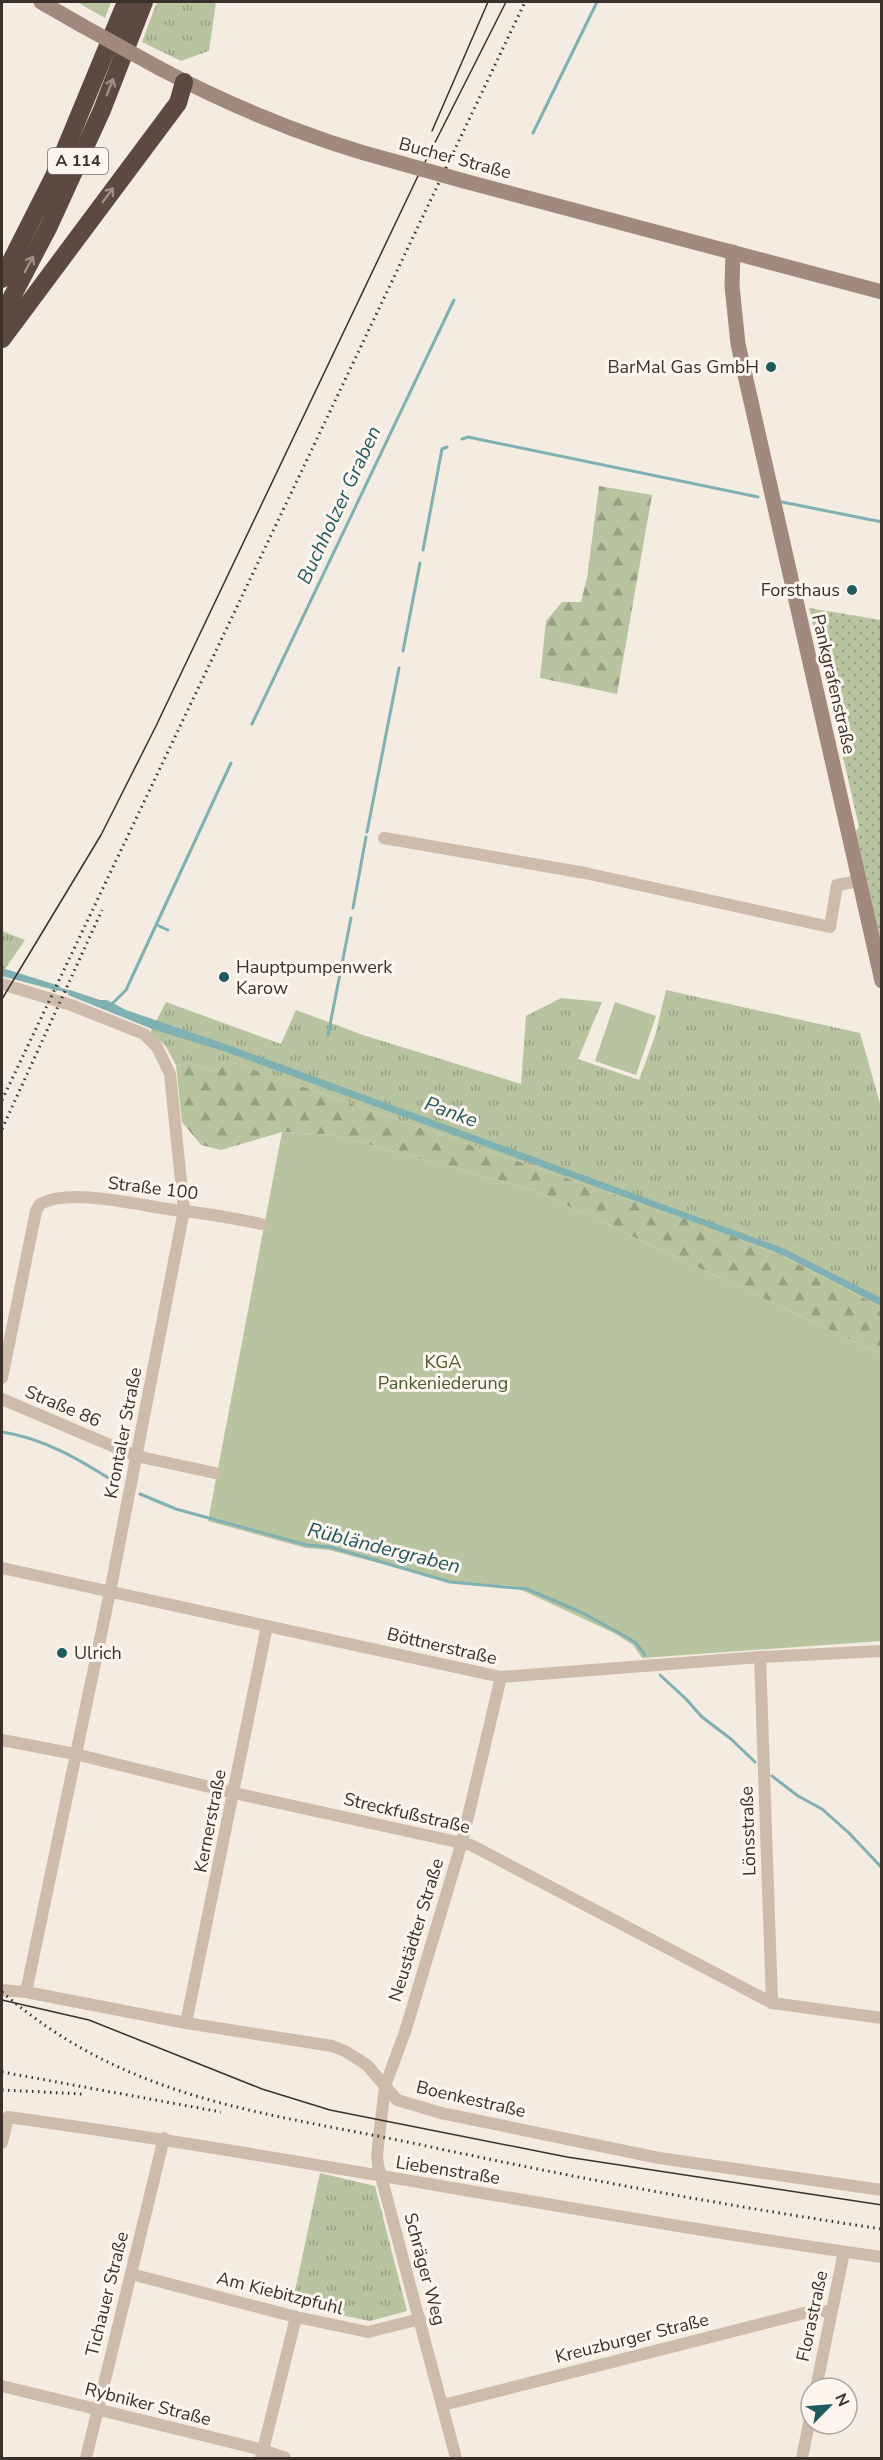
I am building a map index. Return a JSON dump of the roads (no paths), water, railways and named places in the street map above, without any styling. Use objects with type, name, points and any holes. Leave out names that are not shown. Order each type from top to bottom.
[{"type":"highway","name":"A 114","points":[[2,316],[50,226],[102,110],[144,2]]},
{"type":"highway","name":"A 114","points":[[2,279],[54,176],[124,6]]},
{"type":"highway","points":[[2,339],[178,103],[184,82]]},
{"type":"main road","name":"Bucher Straße","points":[[41,2],[184,82],[266,120],[348,149],[882,292]]},
{"type":"main road","name":"Pankgrafenstraße","points":[[733,252],[732,286],[738,344],[882,981]]},
{"type":"street","points":[[384,838],[585,873],[830,927],[837,885],[859,882]]},
{"type":"street","name":"Krontaler Straße","points":[[2,984],[71,1005],[144,1034],[157,1047],[170,1074],[184,1210],[110,1592],[26,1992]]},
{"type":"street","name":"Straße 100","points":[[2,1378],[36,1211],[40,1204],[56,1198],[112,1199],[261,1224]]},
{"type":"street","name":"Straße 86","points":[[2,1399],[136,1456],[215,1473]]},
{"type":"street","name":"Böttnerstraße","points":[[2,1568],[501,1677],[882,1651]]},
{"type":"street","name":"Kernerstraße","points":[[186,2023],[267,1626]]},
{"type":"street","name":"Lönsstraße","points":[[760,1658],[772,2003]]},
{"type":"street","name":"Neustädter Straße","points":[[385,2086],[405,2032],[462,1842],[501,1677]]},
{"type":"street","name":"Streckfußstraße","points":[[2,1740],[75,1754],[234,1793],[462,1842],[501,1860],[772,2003],[882,2018]]},
{"type":"street","name":"Boenkestraße","points":[[2,1990],[26,1992],[186,2023],[332,2046],[345,2050],[367,2065],[398,2100],[441,2113],[628,2152],[882,2190]]},
{"type":"street","name":"Schräger Weg","points":[[385,2086],[377,2155],[456,2458]]},
{"type":"street","name":"Liebenstraße","points":[[2,2142],[8,2117],[164,2138],[383,2178],[882,2257]]},
{"type":"street","name":"Tichauer Straße","points":[[86,2458],[164,2138]]},
{"type":"street","name":"Florastraße","points":[[818,2376],[844,2252]]},
{"type":"street","name":"Am Kiebitzpfuhl","points":[[131,2274],[296,2317],[368,2332],[420,2319]]},
{"type":"street","name":"Kreuzburger Straße","points":[[443,2405],[816,2310],[831,2312]]},
{"type":"street","points":[[262,2454],[296,2317]]},
{"type":"street","name":"Rybniker Straße","points":[[2,2386],[285,2458]]},
{"type":"street","points":[[802,2458],[806,2436]]},
{"type":"water","points":[[2,968],[60,986],[58,991],[2,976]]},
{"type":"water","points":[[70,990],[100,1000],[107,1000],[126,1010],[231,1046],[785,1249],[881,1298],[881,1306],[781,1254],[223,1051],[152,1029],[68,995]]},
{"type":"waterway","name":"Buchholzer Graben","points":[[533,133],[597,2]]},
{"type":"waterway","name":"Buchholzer Graben","points":[[252,724],[454,300]]},
{"type":"waterway","points":[[462,439],[468,437],[758,497]]},
{"type":"waterway","points":[[423,550],[442,449],[447,447]]},
{"type":"waterway","points":[[782,502],[882,522]]},
{"type":"waterway","points":[[403,651],[420,563]]},
{"type":"waterway","points":[[367,832],[399,668]]},
{"type":"waterway","name":"Buchholzer Graben","points":[[111,1005],[126,990],[231,763]]},
{"type":"waterway","points":[[353,908],[366,837]]},
{"type":"waterway","points":[[328,1035],[351,918]]},
{"type":"waterway","points":[[157,925],[168,930]]},
{"type":"waterway","name":"Panke","points":[[56,988],[73,993]]},
{"type":"waterway","name":"Rübländergraben","points":[[2,1432],[48,1445],[77,1459],[118,1484]]},
{"type":"waterway","name":"Rübländergraben","points":[[140,1494],[176,1509],[307,1545],[330,1547],[450,1582],[527,1589],[583,1613],[628,1638],[636,1643],[645,1655]]},
{"type":"waterway","name":"Rübländergraben","points":[[660,1675],[702,1717],[731,1739],[755,1762]]},
{"type":"waterway","name":"Rübländergraben","points":[[772,1776],[798,1796],[822,1809],[849,1833],[882,1868]]},
{"type":"tram line","points":[[432,131],[488,2]]},
{"type":"tram line","points":[[2,999],[101,835],[156,726],[417,178],[506,2]]},
{"type":"tram line","points":[[2,2000],[89,2020],[262,2089],[330,2110],[567,2157],[882,2205]]},
{"type":"railway","points":[[2,1100],[525,2]]},
{"type":"railway","points":[[2,1129],[102,910]]},
{"type":"railway","points":[[2,1992],[50,2029],[99,2058],[149,2080],[201,2097],[308,2123],[537,2169],[766,2211],[882,2229]]},
{"type":"railway","points":[[2,2072],[221,2112]]},
{"type":"railway","points":[[2,2090],[82,2094]]},
{"type":"place","name":"BarMal Gas GmbH","points":[[771,367]]},
{"type":"place","name":"Forsthaus","points":[[852,590]]},
{"type":"place","name":"Hauptpumpenwerk Karow","points":[[224,977]]},
{"type":"place","name":"Ulrich","points":[[62,1653]]},
{"type":"park label","name":"KGA Pankeniederung","points":[[443,1372]]}]
